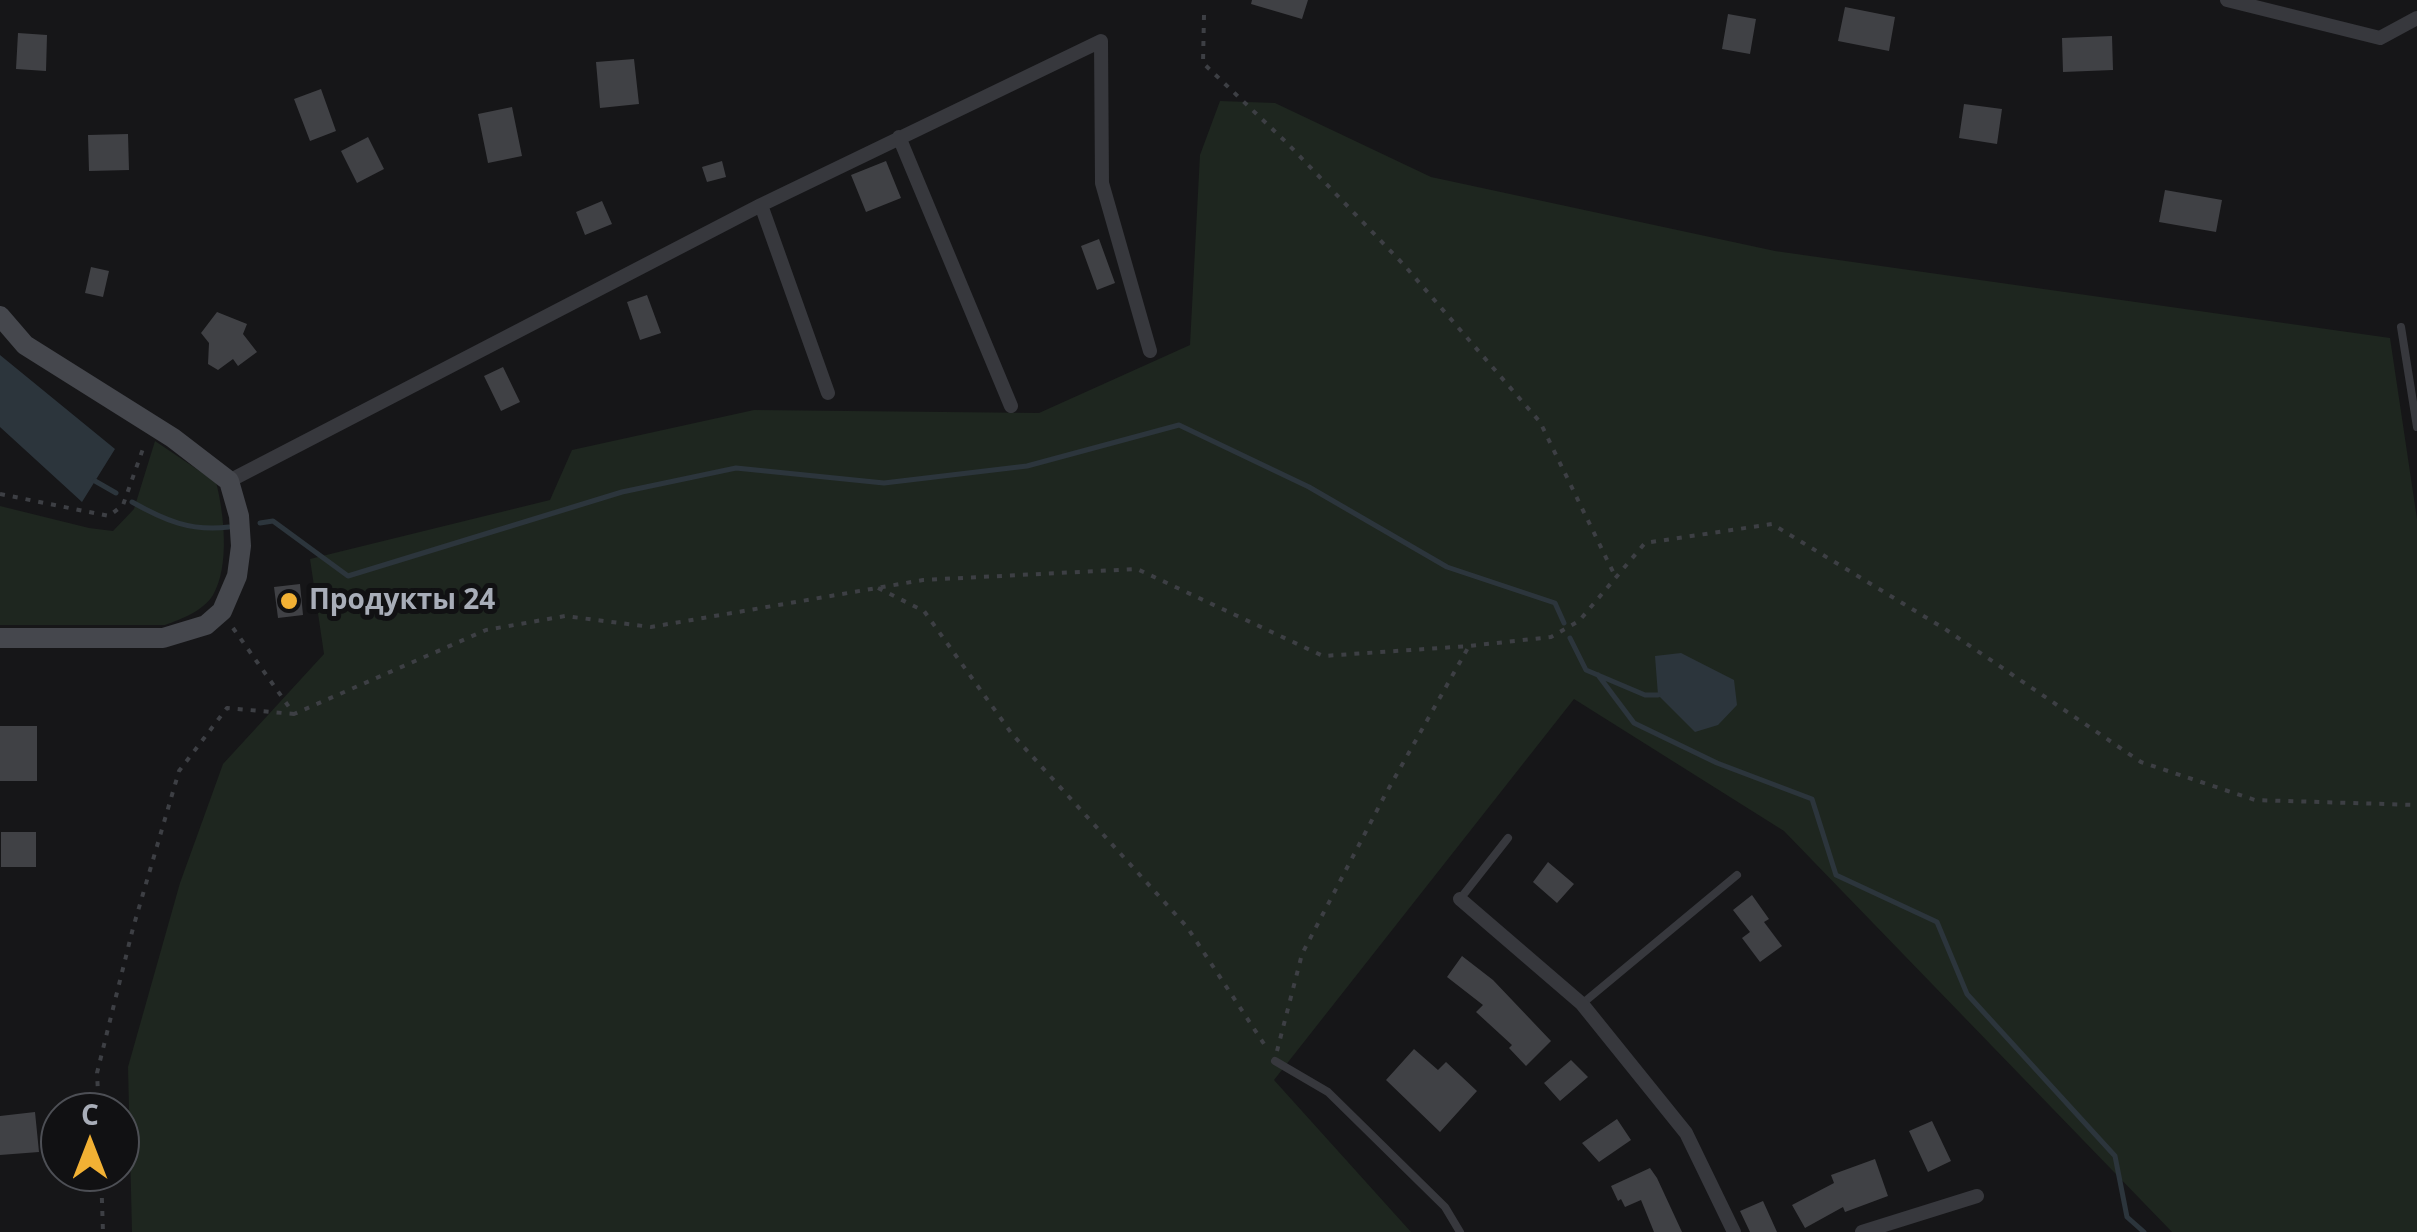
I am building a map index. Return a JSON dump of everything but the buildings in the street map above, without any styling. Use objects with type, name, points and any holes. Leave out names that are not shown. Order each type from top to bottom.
[{"type":"street","points":[[2227,0],[2380,38],[2417,18]]},
{"type":"street","points":[[228,481],[761,205],[1101,42],[1102,182],[1150,350]]},
{"type":"street","points":[[899,137],[1011,406]]},
{"type":"street","points":[[761,205],[828,393]]},
{"type":"street","points":[[0,316],[25,345],[206,461],[228,481],[239,516],[241,546],[237,576],[222,611],[206,625],[163,638],[0,638]]},
{"type":"street","points":[[1460,898],[1582,1004],[1686,1133],[1734,1232]]},
{"type":"street","points":[[1862,1232],[1977,1196]]},
{"type":"lane","points":[[2401,328],[2417,427]]},
{"type":"lane","points":[[1460,898],[1508,838]]},
{"type":"lane","points":[[1582,1004],[1738,876]]},
{"type":"lane","points":[[1274,1061],[1328,1092],[1445,1208],[1460,1232]]},
{"type":"path","points":[[1204,15],[1204,63],[1404,265],[1540,422],[1615,576]]},
{"type":"path","points":[[0,494],[109,516],[123,505],[152,425]]},
{"type":"path","points":[[98,1092],[97,1073],[133,928],[179,771],[226,708],[294,714],[486,630],[565,616],[651,627],[923,580],[1137,570],[1322,656],[1469,646],[1552,637],[1579,620],[1644,542],[1772,524],[1944,630],[2141,762],[2256,800],[2417,805]]},
{"type":"path","points":[[878,588],[924,611],[1012,734],[1187,927],[1274,1061]]},
{"type":"path","points":[[222,611],[294,714]]},
{"type":"path","points":[[1274,1061],[1302,954],[1469,646]]},
{"type":"path","points":[[102,1192],[103,1232]]},
{"type":"shaded area","points":[[1220,101],[1275,103],[1431,177],[1775,251],[2390,338],[2417,519],[2417,1232],[2172,1232],[1784,831],[1574,699],[1274,1080],[1411,1232],[132,1232],[131,1192],[140,1192],[140,1092],[129,1092],[128,1067],[180,883],[223,764],[324,654],[310,559],[550,500],[572,450],[754,410],[1039,413],[1190,345],[1200,155]]},
{"type":"shaded area","points":[[0,355],[115,449],[82,502],[0,427]]},
{"type":"shaded area","points":[[155,441],[216,482],[224,555],[209,601],[192,614],[165,625],[0,625],[0,506],[113,531],[134,509]]},
{"type":"shaded area","points":[[1681,653],[1734,680],[1737,705],[1718,725],[1695,732],[1658,695],[1655,656]]},
{"type":"waterway","points":[[260,523],[273,521],[348,576],[622,492],[736,468],[884,483],[1027,466],[1179,425],[1309,487],[1447,567],[1555,603],[1564,623]]},
{"type":"waterway","points":[[95,481],[116,493]]},
{"type":"waterway","points":[[132,502],[178,523],[202,528],[229,527]]},
{"type":"waterway","points":[[1570,638],[1586,670],[1645,695],[1658,695]]},
{"type":"waterway","points":[[1598,675],[1634,723],[1717,763],[1812,799],[1836,875],[1937,922],[1967,994],[2115,1156],[2127,1217],[2144,1232]]},
{"type":"place","name":"Продукты 24","points":[[289,601]]}]
